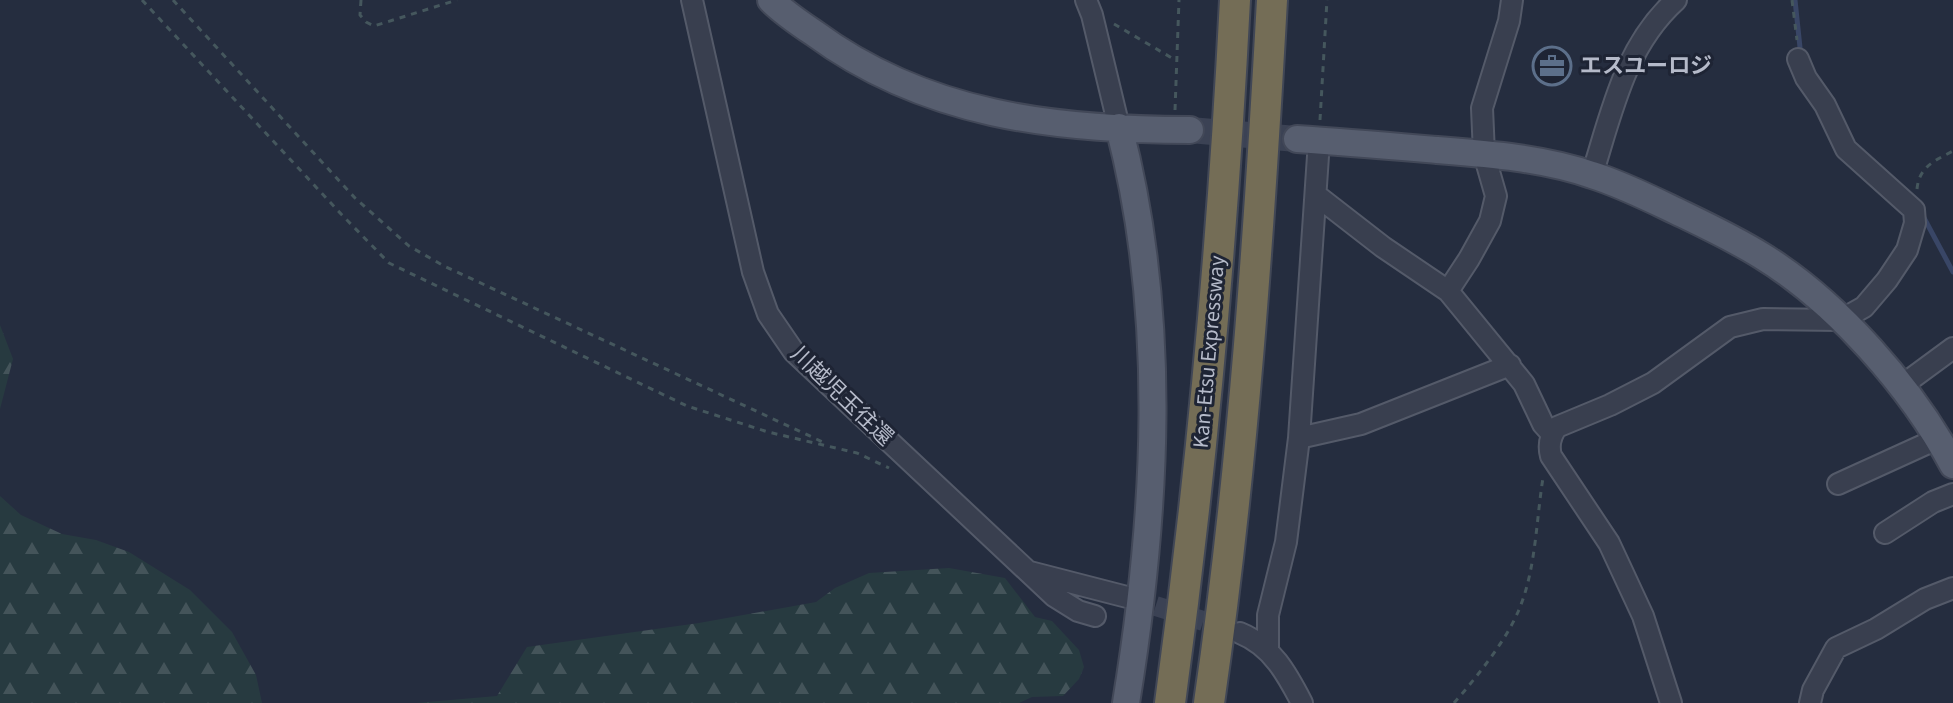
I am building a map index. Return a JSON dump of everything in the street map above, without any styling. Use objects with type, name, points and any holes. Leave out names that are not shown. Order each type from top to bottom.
[{"type":"highway","name":"Kan-Etsu Expressway","points":[[1172,688],[1213,327],[1235,0]]},
{"type":"highway","name":"Kan-Etsu Expressway","points":[[1210,695],[1247,356],[1272,0]]},
{"type":"main road","points":[[771,0],[846,57],[961,107],[1034,120],[1182,130]]},
{"type":"main road","points":[[1119,127],[1145,256],[1152,373],[1151,476],[1126,703]]},
{"type":"main road","points":[[1308,140],[1484,154],[1548,164],[1592,175],[1708,227],[1764,257],[1812,293],[1841,320],[1900,387],[1939,438],[1953,465]]},
{"type":"street","name":"川越児玉往還","points":[[692,0],[753,272],[768,314],[794,352],[1054,596],[1078,611],[1095,616]]},
{"type":"street","points":[[1086,0],[1094,21],[1119,127]]},
{"type":"street","points":[[1448,291],[1490,221],[1496,196],[1484,154],[1482,108],[1509,21],[1512,0]]},
{"type":"street","points":[[1592,175],[1634,52],[1649,28],[1676,0]]},
{"type":"street","points":[[1550,442],[1557,427],[1653,383],[1730,327],[1763,319],[1841,320],[1864,307],[1907,250],[1915,223],[1914,210],[1846,149],[1798,59]]},
{"type":"street","points":[[1268,651],[1268,615],[1286,542],[1299,438],[1316,195],[1308,140]]},
{"type":"street","points":[[1316,195],[1383,247],[1448,291],[1524,384],[1561,473],[1609,543],[1643,616],[1671,703]]},
{"type":"street","points":[[1900,387],[1953,348]]},
{"type":"street","points":[[1299,438],[1361,424],[1510,365]]},
{"type":"street","points":[[1838,484],[1939,438]]},
{"type":"street","points":[[1885,533],[1933,502],[1953,494]]},
{"type":"street","points":[[1027,571],[1127,597]]},
{"type":"street","points":[[1810,703],[1813,690],[1836,648],[1876,629],[1925,599],[1953,588]]},
{"type":"street","points":[[1240,633],[1256,640],[1268,651],[1285,671],[1302,703]]},
{"type":"path","points":[[142,0],[389,263],[687,406],[810,444],[857,453],[900,473]]},
{"type":"path","points":[[173,0],[355,198],[409,246],[444,266],[830,446]]},
{"type":"path","points":[[361,0],[360,15],[374,26],[457,0]]},
{"type":"path","points":[[1179,0],[1177,61],[1182,130]]},
{"type":"path","points":[[1308,140],[1327,0]]},
{"type":"path","points":[[1792,0],[1798,59]]},
{"type":"path","points":[[1094,21],[1107,20],[1177,61]]},
{"type":"path","points":[[1914,210],[1921,172],[1953,151]]},
{"type":"path","points":[[1454,703],[1501,643],[1519,611],[1528,576],[1550,442]]},
{"type":"green space","points":[[0,325],[13,359],[0,409]]},
{"type":"green space","points":[[0,496],[21,515],[62,534],[96,540],[129,552],[190,590],[232,632],[256,675],[262,703],[0,703]]},
{"type":"green space","points":[[949,568],[1005,578],[1035,617],[1052,621],[1079,650],[1084,667],[1079,679],[1063,696],[1032,697],[1019,703],[416,703],[497,696],[527,647],[699,623],[816,602],[835,588],[869,573]]},
{"type":"waterway","points":[[1795,0],[1801,57]]},
{"type":"waterway","points":[[1923,216],[1953,272]]},
{"type":"tunnel","points":[[1190,130],[1297,139]]},
{"type":"tunnel","points":[[1127,597],[1229,629]]},
{"type":"place","name":"エスユーロジ","points":[[1552,66]]}]
